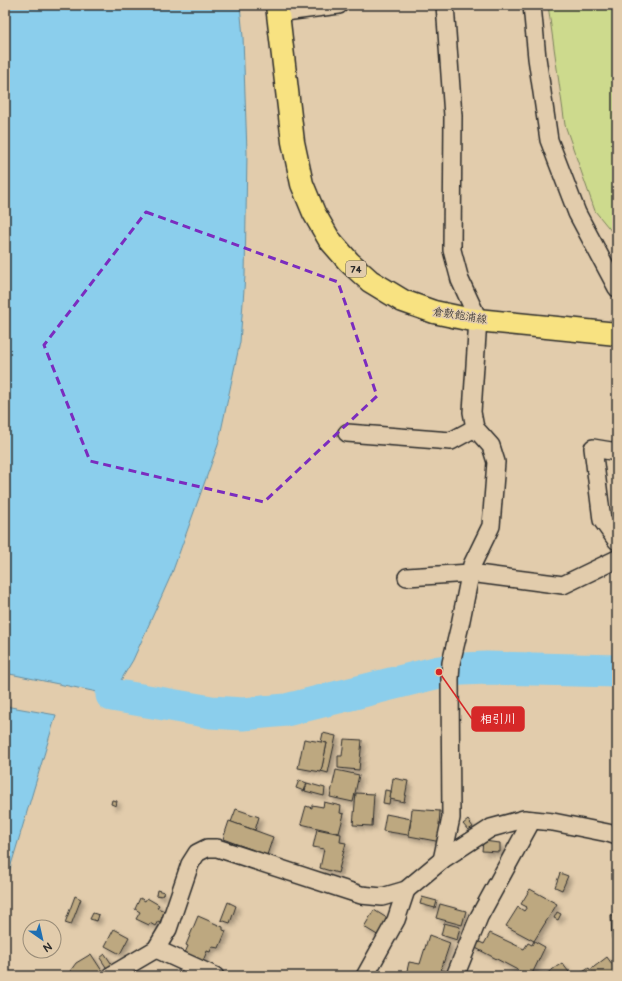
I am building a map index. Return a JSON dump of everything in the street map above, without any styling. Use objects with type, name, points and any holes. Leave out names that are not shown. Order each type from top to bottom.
[{"type":"main road","name":"倉敷飽浦線","points":[[277,9],[293,142],[302,184],[314,213],[329,239],[349,262],[370,282],[403,301],[434,312],[468,318],[617,334]]},
{"type":"street","points":[[277,9],[339,5]]},
{"type":"street","points":[[442,860],[451,818],[451,671],[472,565],[491,526],[496,462],[491,446],[475,428],[472,412],[478,319],[460,280],[452,250],[453,116],[445,5]]},
{"type":"street","points":[[532,5],[537,58],[549,140],[577,213],[617,288]]},
{"type":"street","points":[[347,433],[450,441],[475,428]]},
{"type":"street","points":[[617,452],[593,448],[602,520],[617,541]]},
{"type":"street","points":[[407,577],[470,573],[563,585],[617,559]]},
{"type":"street","points":[[110,976],[156,949],[168,929],[190,864],[197,853],[207,848],[217,848],[361,895],[382,897],[406,890],[442,860],[492,828],[524,819],[553,822],[617,836]]},
{"type":"street","points":[[455,976],[479,917],[532,820]]},
{"type":"street","points":[[365,976],[396,920],[406,890]]},
{"type":"street","points":[[156,949],[215,976]]},
{"type":"highlighted area","points":[[146,212],[338,282],[377,396],[264,502],[90,461],[44,345]]},
{"type":"green space","points":[[548,5],[617,5],[617,238],[595,211],[565,125]]},
{"type":"water","points":[[5,5],[240,5],[243,37],[247,153],[245,276],[240,342],[218,445],[172,573],[133,660],[112,695],[5,673]]},
{"type":"water","points":[[5,706],[56,715],[5,885]]},
{"type":"building","points":[[323,733],[336,736],[328,773],[321,771],[327,743],[321,742]]},
{"type":"building","points":[[304,739],[327,743],[321,772],[298,768]]},
{"type":"building","points":[[344,739],[362,740],[359,770],[338,768],[338,756],[342,756]]},
{"type":"building","points":[[336,770],[359,775],[353,802],[330,797]]},
{"type":"building","points":[[393,778],[408,781],[404,802],[390,799]]},
{"type":"building","points":[[299,780],[307,783],[304,791],[296,788]]},
{"type":"building","points":[[307,783],[325,788],[324,796],[305,791]]},
{"type":"building","points":[[385,790],[391,791],[389,804],[383,803]]},
{"type":"building","points":[[356,793],[374,794],[372,826],[353,825]]},
{"type":"building","points":[[112,800],[117,801],[116,806],[111,804]]},
{"type":"building","points":[[324,802],[341,806],[340,813],[344,814],[339,833],[301,824],[306,806],[312,808],[312,805],[323,807]]},
{"type":"building","points":[[236,809],[259,817],[255,830],[231,822]]},
{"type":"building","points":[[412,809],[440,811],[439,825],[443,826],[441,842],[409,836]]},
{"type":"building","points":[[386,814],[411,819],[408,835],[383,831]]},
{"type":"building","points":[[468,820],[473,827],[468,830],[463,824]]},
{"type":"building","points":[[229,821],[273,837],[267,855],[223,839]]},
{"type":"building","points":[[317,829],[341,834],[340,842],[346,843],[338,873],[320,868],[324,849],[313,847]]},
{"type":"building","points":[[483,841],[500,843],[500,852],[482,851]]},
{"type":"building","points":[[560,873],[568,876],[562,890],[555,887]]},
{"type":"building","points":[[530,889],[557,904],[534,941],[506,926],[518,907],[524,911],[527,907],[521,904]]},
{"type":"building","points":[[157,890],[164,892],[162,896],[156,895]]},
{"type":"building","points":[[75,896],[81,899],[71,925],[65,923]]},
{"type":"building","points":[[422,897],[437,901],[435,908],[420,904]]},
{"type":"building","points":[[140,898],[145,901],[147,898],[159,905],[157,908],[165,911],[160,922],[158,921],[155,926],[136,919],[140,912],[135,909]]},
{"type":"building","points":[[228,902],[236,906],[230,923],[221,920]]},
{"type":"building","points":[[440,904],[466,911],[462,925],[436,918]]},
{"type":"building","points":[[374,910],[390,920],[379,936],[364,927]]},
{"type":"building","points":[[557,912],[561,914],[558,920],[554,918]]},
{"type":"building","points":[[93,913],[99,915],[97,921],[90,919]]},
{"type":"building","points":[[611,915],[617,915],[617,947],[612,938]]},
{"type":"building","points":[[198,916],[223,927],[223,930],[226,931],[219,948],[212,947],[210,952],[207,951],[203,961],[185,953],[188,946],[186,945]]},
{"type":"building","points":[[444,923],[460,927],[457,940],[441,935]]},
{"type":"building","points":[[114,929],[129,937],[120,954],[105,946]]},
{"type":"building","points":[[490,933],[524,949],[528,943],[532,945],[534,941],[545,947],[531,976],[470,945],[473,939],[484,944]]},
{"type":"building","points":[[429,935],[450,943],[441,970],[449,972],[448,976],[406,975],[409,962],[420,964]]},
{"type":"building","points":[[91,954],[102,971],[95,976],[69,976],[68,974],[76,963]]},
{"type":"building","points":[[105,954],[113,966],[108,970],[100,958]]},
{"type":"building","points":[[607,957],[617,971],[617,976],[578,975],[589,968],[590,970]]},
{"type":"building","points":[[562,963],[572,976],[543,976]]},
{"type":"waterway","points":[[112,695],[211,712],[243,714],[286,710],[439,672],[463,669],[487,668],[617,671]]},
{"type":"place","name":"相引川","points":[[439,672]]}]
